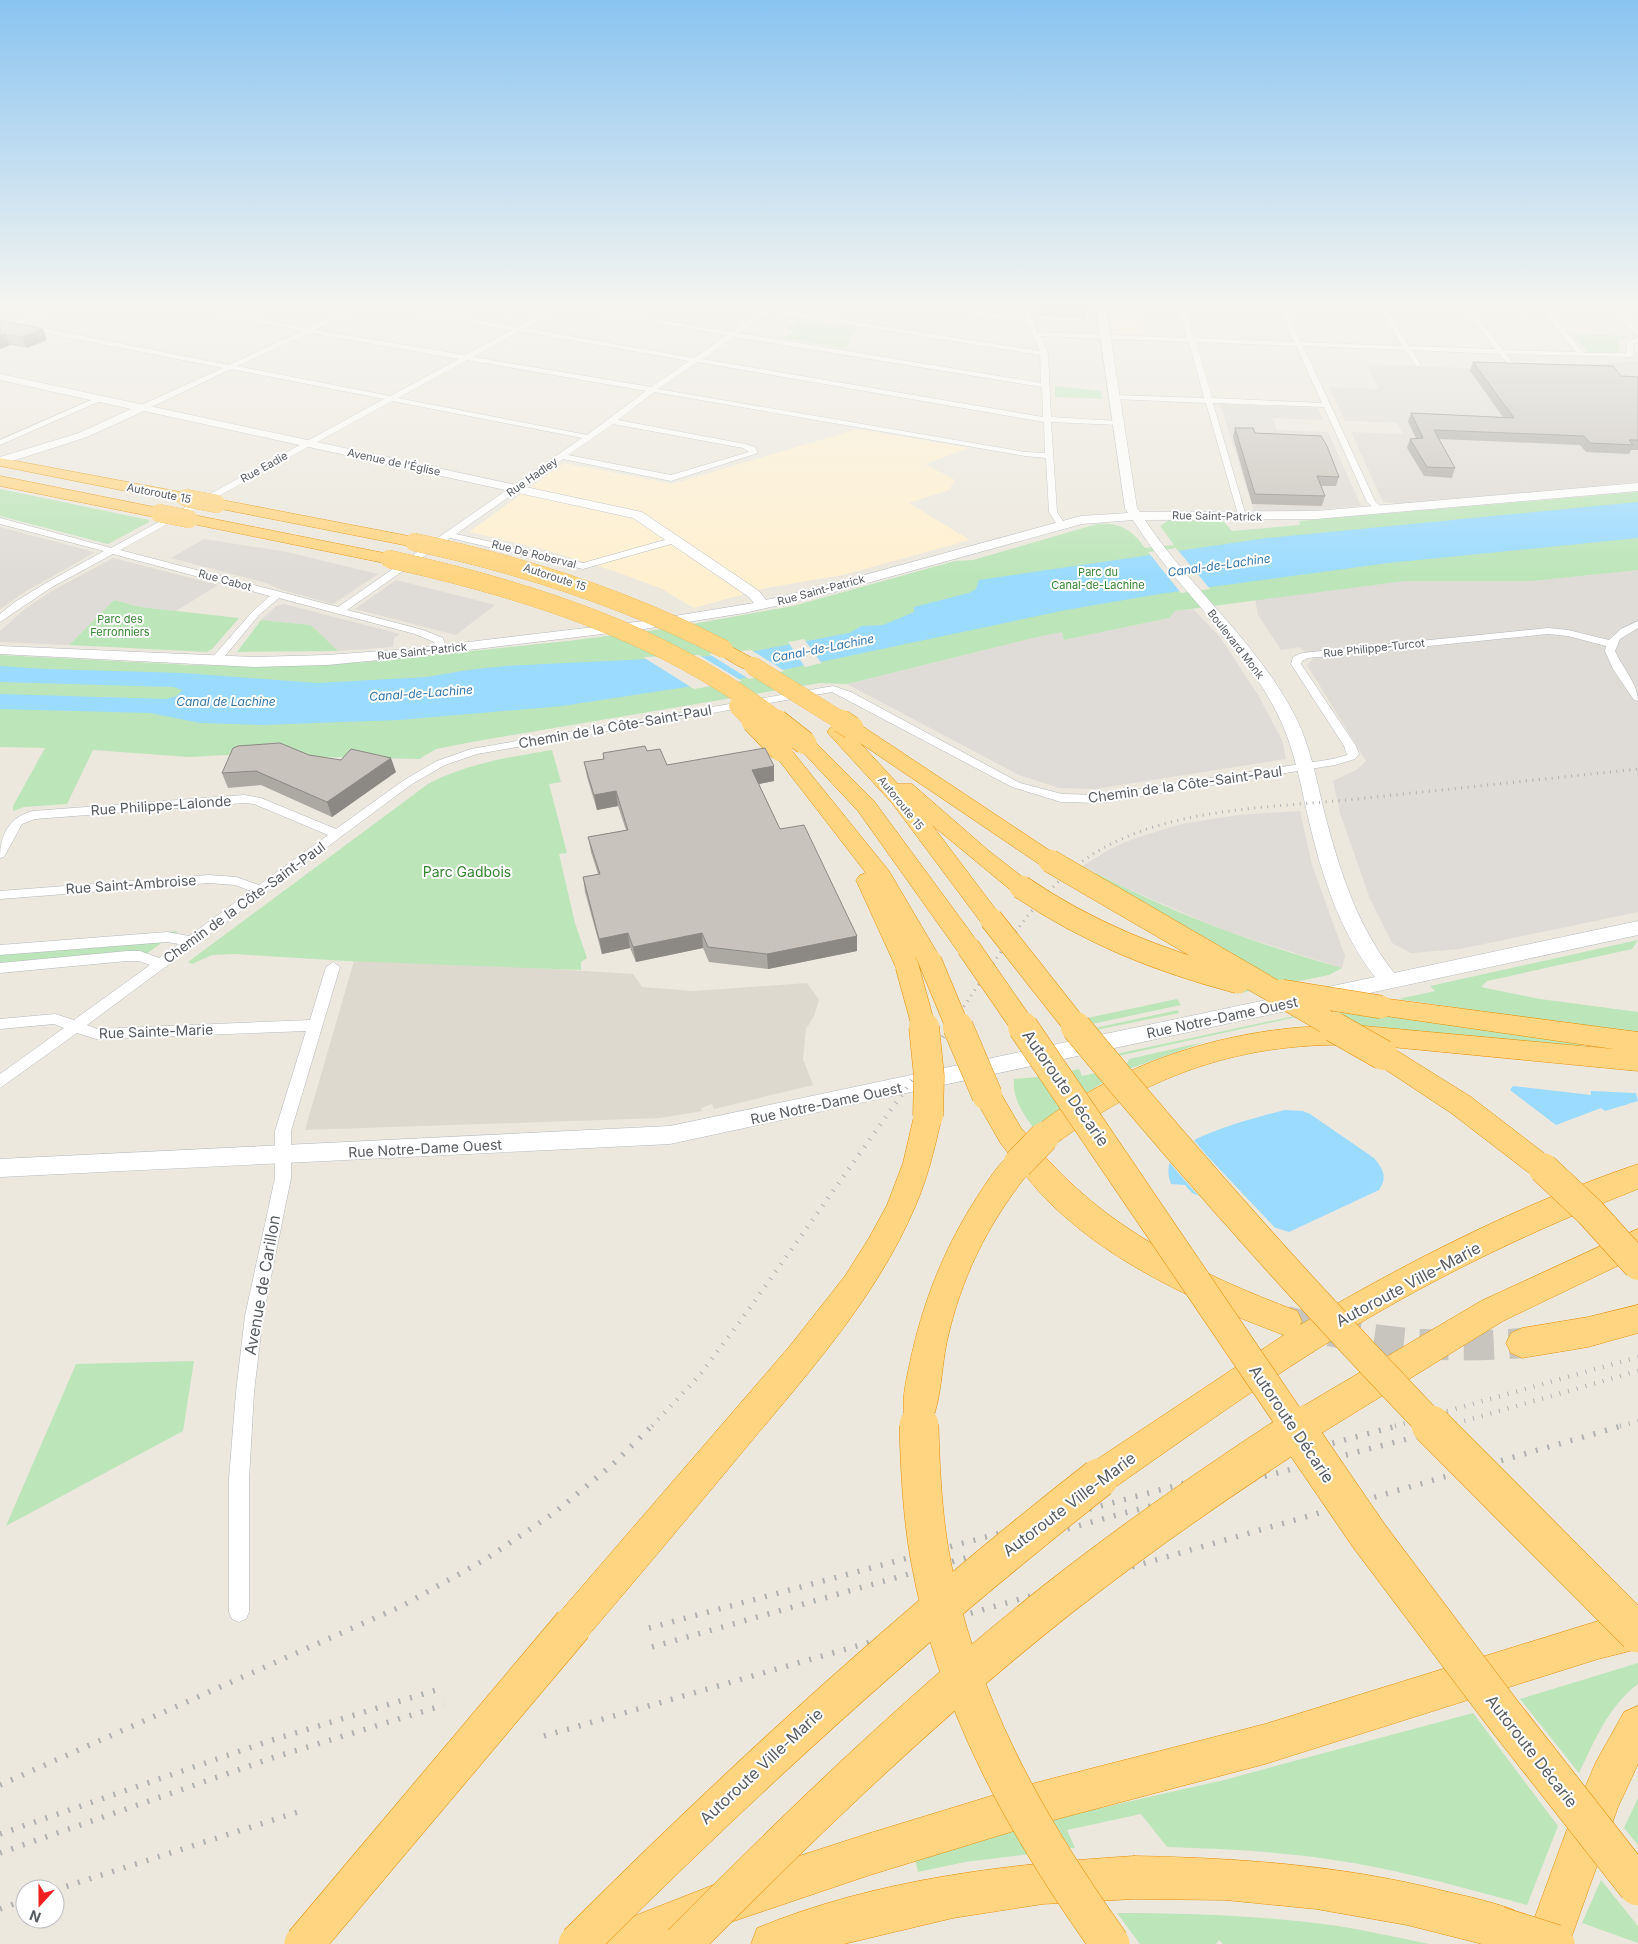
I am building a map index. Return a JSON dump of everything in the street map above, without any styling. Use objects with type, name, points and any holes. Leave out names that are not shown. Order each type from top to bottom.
[{"type":"highway","name":"Autoroute 15","points":[[5,463],[508,562],[600,591],[680,626],[753,666],[845,730],[860,754],[914,819],[1070,1022],[1126,1090],[1304,1291],[1501,1498],[1638,1631]]},
{"type":"highway","name":"Autoroute 15","points":[[0,481],[481,579],[549,600],[615,625],[679,656]]},
{"type":"highway","name":"Autoroute Décarie","points":[[679,656],[738,691],[805,743],[871,814],[968,947],[1152,1214],[1242,1350],[1364,1528],[1503,1714],[1638,1886]]},
{"type":"highway","points":[[679,656],[731,699],[781,750],[838,822],[877,898],[918,963],[986,1095],[1009,1132],[1047,1179],[1078,1208],[1114,1236],[1153,1261],[1219,1295],[1286,1320]]},
{"type":"highway","points":[[845,730],[1050,861],[1383,1055],[1467,1109],[1543,1168],[1590,1212],[1638,1265]]},
{"type":"highway","points":[[860,754],[1020,887],[1092,931],[1171,963],[1263,988],[1558,1033],[1638,1042]]},
{"type":"highway","points":[[304,1944],[796,1362],[858,1285],[884,1242],[906,1197],[919,1158],[928,1116],[930,1085],[927,1040],[918,998],[918,963]]},
{"type":"highway","points":[[1110,1944],[1055,1866],[1025,1817],[998,1766],[959,1671],[942,1616],[926,1541],[918,1470],[919,1412],[927,1355],[948,1279],[974,1224],[996,1190],[1044,1137],[1098,1099],[1159,1068],[1207,1053],[1284,1039],[1336,1035],[1382,1037],[1638,1061]]},
{"type":"highway","name":"Autoroute Ville-Marie","points":[[578,1944],[719,1803],[781,1745],[997,1558],[1099,1478],[1301,1342],[1381,1297],[1524,1224],[1638,1176]]},
{"type":"highway","points":[[682,1944],[836,1794],[908,1727],[1092,1574],[1183,1505],[1306,1424],[1492,1311],[1638,1242]]},
{"type":"highway","points":[[1522,1343],[1588,1332],[1638,1319]]},
{"type":"highway","points":[[619,1944],[731,1900],[870,1854],[1027,1806],[1265,1744],[1598,1640],[1638,1631]]},
{"type":"highway","points":[[1547,1944],[1604,1793],[1626,1743],[1638,1726]]},
{"type":"highway","points":[[773,1944],[851,1919],[936,1898],[1019,1886],[1105,1877],[1197,1877],[1295,1884],[1390,1900],[1498,1926],[1555,1944]]},
{"type":"main road","name":"Avenue de l'Église","points":[[95,398],[642,517],[754,594],[763,605]]},
{"type":"main road","name":"Boulevard Monk","points":[[1114,398],[1130,504],[1135,516],[1243,651],[1279,702],[1292,728],[1306,766],[1321,832],[1340,889],[1364,947],[1389,982]]},
{"type":"main road","points":[[5,463],[83,435],[142,408]]},
{"type":"main road","name":"Rue Saint-Patrick","points":[[0,650],[215,662],[314,661],[441,650],[644,625],[763,605],[835,588],[1061,524],[1092,518],[1135,516],[1295,516],[1638,487]]},
{"type":"main road","name":"Rue Notre-Dame Ouest","points":[[0,1168],[670,1136],[1638,928]]},
{"type":"street","points":[[142,408],[164,398]]},
{"type":"street","points":[[385,398],[587,437]]},
{"type":"street","name":"Rue Hadley","points":[[340,612],[643,398]]},
{"type":"street","points":[[699,398],[1025,454],[1050,456]]},
{"type":"street","points":[[917,398],[1048,420],[1118,423]]},
{"type":"street","points":[[1047,398],[1054,516],[1061,524]]},
{"type":"street","points":[[1155,398],[1327,405]]},
{"type":"street","points":[[1324,398],[1372,502],[1380,510]]},
{"type":"street","points":[[0,442],[101,399]]},
{"type":"street","name":"Rue Eadie","points":[[0,619],[29,597],[391,399]]},
{"type":"street","points":[[1209,400],[1242,516]]},
{"type":"street","points":[[560,456],[671,478],[748,456],[754,451],[745,446],[611,421]]},
{"type":"street","name":"Rue Cabot","points":[[0,521],[427,635],[439,640],[441,650]]},
{"type":"street","name":"Rue De Roberval","points":[[449,535],[584,566],[675,540]]},
{"type":"street","points":[[215,662],[252,617],[277,595]]},
{"type":"street","points":[[1638,624],[1624,631],[1612,644],[1610,651],[1613,659],[1638,698]]},
{"type":"street","name":"Rue Philippe-Turcot","points":[[1306,766],[1342,761],[1353,754],[1350,746],[1296,664],[1297,659],[1303,656],[1548,631],[1568,633],[1612,644]]},
{"type":"street","name":"Chemin de la Côte-Saint-Paul","points":[[0,1082],[336,834],[424,772],[464,754],[500,746],[830,689],[848,694],[1016,785],[1061,798],[1110,797],[1306,766]]},
{"type":"street","name":"Rue Philippe-Lalonde","points":[[0,854],[17,822],[33,815],[244,799],[257,801],[336,834]]},
{"type":"street","name":"Rue Saint-Ambroise","points":[[0,895],[209,879],[236,881],[261,890]]},
{"type":"street","points":[[0,950],[167,937],[189,942]]},
{"type":"street","points":[[0,968],[135,956],[145,957],[160,963]]},
{"type":"street","name":"Avenue de Carillon","points":[[240,1612],[239,1487],[245,1392],[261,1277],[283,1178],[283,1131],[333,966]]},
{"type":"street","name":"Rue Sainte-Marie","points":[[0,1024],[55,1019],[96,1034],[316,1025]]},
{"type":"shaded area","points":[[1334,398],[1638,398],[1638,482],[1401,504],[1383,502],[1351,432],[1403,434],[1397,423],[1345,421]]},
{"type":"shaded area","points":[[1220,404],[1318,408],[1323,420],[1272,418],[1277,430],[1328,432],[1361,506],[1301,511],[1254,511]]},
{"type":"shaded area","points":[[857,429],[969,448],[925,464],[955,480],[949,490],[909,503],[970,540],[843,575],[766,588],[694,608],[662,589],[614,571],[542,549],[469,532],[564,463],[672,484]]},
{"type":"shaded area","points":[[0,527],[94,553],[26,591],[0,609]]},
{"type":"shaded area","points":[[204,539],[287,552],[378,574],[333,604],[282,590],[266,583],[171,558]]},
{"type":"shaded area","points":[[113,558],[218,585],[176,611],[140,607],[114,600],[69,645],[0,642],[0,631],[25,609],[50,592]]},
{"type":"shaded area","points":[[1638,570],[1638,912],[1460,949],[1411,953],[1392,943],[1370,899],[1340,813],[1333,781],[1358,769],[1366,761],[1307,665],[1313,659],[1300,647],[1281,650],[1258,615],[1255,599],[1405,581],[1533,581]]},
{"type":"shaded area","points":[[396,580],[495,605],[456,635],[355,609]]},
{"type":"shaded area","points":[[284,604],[400,634],[394,638],[393,647],[338,651],[311,625],[261,620],[276,606]]},
{"type":"shaded area","points":[[1193,609],[1220,637],[1258,695],[1282,740],[1286,759],[1095,789],[1059,788],[1019,775],[847,684],[1037,637],[1062,632],[1064,640],[1169,618],[1174,611]]},
{"type":"shaded area","points":[[1300,811],[1312,865],[1345,956],[1342,968],[1223,930],[1126,888],[1083,866],[1110,849],[1133,839],[1181,824],[1238,815]]},
{"type":"shaded area","points":[[354,961],[505,966],[633,974],[642,987],[694,991],[807,983],[819,1000],[814,1016],[806,1029],[803,1059],[813,1085],[714,1109],[712,1104],[701,1108],[702,1111],[660,1118],[305,1130]]},
{"type":"green space","points":[[1072,398],[1102,398],[1102,399]]},
{"type":"green space","points":[[0,489],[149,520],[149,522],[108,544],[0,516]]},
{"type":"green space","name":"Parc du Canal-de-Lachine","points":[[1638,492],[1638,570],[1533,581],[1405,581],[1175,611],[1169,618],[1064,640],[1062,632],[1037,637],[847,684],[820,683],[477,741],[436,749],[419,759],[227,755],[189,757],[93,750],[67,804],[24,807],[13,811],[13,806],[45,748],[0,747],[0,655],[192,665],[287,666],[366,662],[568,641],[670,628],[793,606],[955,561],[973,560],[1097,524],[1112,524],[1124,528],[1135,536],[1145,548],[1174,545],[1160,526],[1169,520],[1223,521],[1232,531],[1300,525],[1299,521]]},
{"type":"green space","name":"Parc des Ferronniers","points":[[114,600],[140,607],[239,618],[212,649],[207,652],[69,645]]},
{"type":"green space","points":[[261,620],[311,625],[338,651],[237,652]]},
{"type":"green space","name":"Parc Gadbois","points":[[552,750],[561,782],[549,784],[567,853],[559,854],[575,923],[587,958],[581,962],[581,970],[346,961],[235,954],[212,955],[192,964],[188,962],[428,784],[472,766]]},
{"type":"green space","points":[[1096,873],[1155,902],[1216,927],[1278,949],[1342,968],[1329,975],[1240,993],[1092,876]]},
{"type":"green space","points":[[178,931],[138,960],[0,973],[0,946]]},
{"type":"green space","points":[[1638,940],[1632,949],[1487,981],[1481,987],[1540,999],[1638,1012],[1638,1032],[1398,999],[1435,991],[1430,986]]},
{"type":"green space","points":[[1177,999],[1181,1005],[1092,1024],[1087,1018]]},
{"type":"green space","points":[[1332,1008],[1118,1056],[1116,1054]]},
{"type":"green space","points":[[1178,1010],[1179,1013],[1096,1030],[1095,1028]]},
{"type":"green space","points":[[1346,1011],[1349,1014],[1358,1012],[1578,1041],[1580,1046],[1346,1025],[1327,1015]]},
{"type":"green space","points":[[1204,1042],[1129,1069],[1126,1066],[1129,1059]]},
{"type":"green space","points":[[1079,1069],[1082,1076],[1096,1073],[1104,1082],[1086,1093],[1070,1071]]},
{"type":"green space","points":[[1039,1077],[1062,1110],[1036,1131],[1023,1113],[1017,1100],[1014,1079]]},
{"type":"green space","points":[[194,1361],[183,1431],[6,1526],[76,1364]]},
{"type":"green space","points":[[1638,1663],[1638,1684],[1619,1702],[1603,1725],[1579,1773],[1520,1699]]},
{"type":"green space","points":[[1473,1713],[1558,1826],[1527,1905],[1418,1876],[1330,1859],[1260,1852],[1167,1847],[1141,1814],[1067,1830],[1075,1848],[1070,1848],[1052,1819],[1224,1780]]},
{"type":"green space","points":[[1638,1798],[1638,1845],[1624,1828]]},
{"type":"green space","points":[[1015,1828],[1031,1854],[965,1862],[918,1872],[915,1859]]},
{"type":"green space","points":[[1601,1880],[1638,1926],[1638,1943],[1582,1923]]},
{"type":"green space","points":[[1117,1913],[1256,1917],[1338,1926],[1429,1944],[1223,1944],[1219,1940],[1216,1944],[1140,1944]]},
{"type":"water","name":"Canal de Lachine","points":[[1638,502],[1638,538],[1388,563],[1159,594],[1066,610],[739,679],[562,706],[399,720],[262,725],[200,723],[150,713],[0,709],[0,694],[167,699],[177,696],[182,690],[173,687],[0,682],[0,666],[184,673],[317,683],[427,677],[505,666],[734,655],[849,633],[862,626],[883,625],[914,612],[914,607],[969,593],[976,589],[979,580],[1267,538]]},
{"type":"water","points":[[1513,1086],[1591,1095],[1591,1091],[1636,1093],[1638,1101],[1605,1111],[1601,1108],[1556,1125],[1510,1090]]},
{"type":"water","points":[[1285,1110],[1303,1111],[1310,1114],[1374,1158],[1380,1166],[1384,1177],[1379,1190],[1289,1232],[1257,1222],[1192,1193],[1185,1185],[1171,1184],[1168,1172],[1172,1158],[1194,1140],[1225,1127]]},
{"type":"pier","points":[[1176,548],[1210,589],[1181,593],[1148,552]]},
{"type":"pier","points":[[804,639],[822,663],[805,667],[788,642]]},
{"type":"pier","points":[[751,650],[785,671],[749,679],[709,654]]},
{"type":"pier","points":[[699,655],[742,681],[694,689],[643,657]]},
{"type":"pier","points":[[1193,1139],[1280,1233],[1202,1200],[1168,1161],[1172,1152]]},
{"type":"building","points":[[1499,398],[1638,398],[1638,440],[1629,440],[1633,445],[1590,443],[1584,436],[1434,430],[1455,468],[1427,467],[1410,439],[1423,438],[1411,413],[1514,418]]},
{"type":"building","points":[[1235,428],[1253,428],[1255,433],[1321,436],[1339,477],[1317,476],[1325,496],[1255,494]]},
{"type":"building","points":[[280,743],[309,755],[341,760],[351,749],[391,758],[327,802],[256,771],[222,773],[233,748]]},
{"type":"building","points":[[645,746],[647,751],[660,749],[667,765],[765,748],[774,766],[752,770],[780,829],[804,825],[857,936],[767,954],[708,947],[702,933],[633,947],[628,933],[599,939],[583,877],[600,874],[588,837],[628,830],[616,791],[594,795],[584,762],[604,759],[603,753]]},
{"type":"tunnel","points":[[1286,1321],[1374,1339],[1432,1345],[1522,1343]]},
{"type":"railway","points":[[949,1028],[1013,935],[1050,890],[1069,871],[1090,856],[1119,840],[1151,828],[1219,812],[1638,769]]},
{"type":"railway","points":[[652,1426],[699,1376],[739,1323],[950,1027]]},
{"type":"railway","points":[[1395,1426],[1638,1357]]},
{"type":"railway","points":[[1447,1426],[1638,1371]]},
{"type":"railway","points":[[1620,1426],[1638,1421]]},
{"type":"railway","points":[[649,1628],[1400,1425]]},
{"type":"railway","points":[[652,1647],[1113,1516],[1407,1439],[1451,1425]]},
{"type":"railway","points":[[544,1736],[1625,1425]]},
{"type":"railway","points":[[0,1785],[402,1606],[486,1559],[554,1513],[612,1465],[652,1426]]},
{"type":"railway","points":[[0,1834],[269,1741],[443,1688]]},
{"type":"railway","points":[[0,1853],[272,1758],[444,1705]]},
{"type":"railway","points":[[65,1887],[301,1811]]},
{"type":"railway","points":[[0,1909],[15,1904]]},
{"type":"water label","name":"Canal-de-Lachine","points":[[1219,565]]},
{"type":"water label","name":"Canal-de-Lachine","points":[[823,648]]},
{"type":"water label","name":"Canal-de-Lachine","points":[[421,693]]}]
